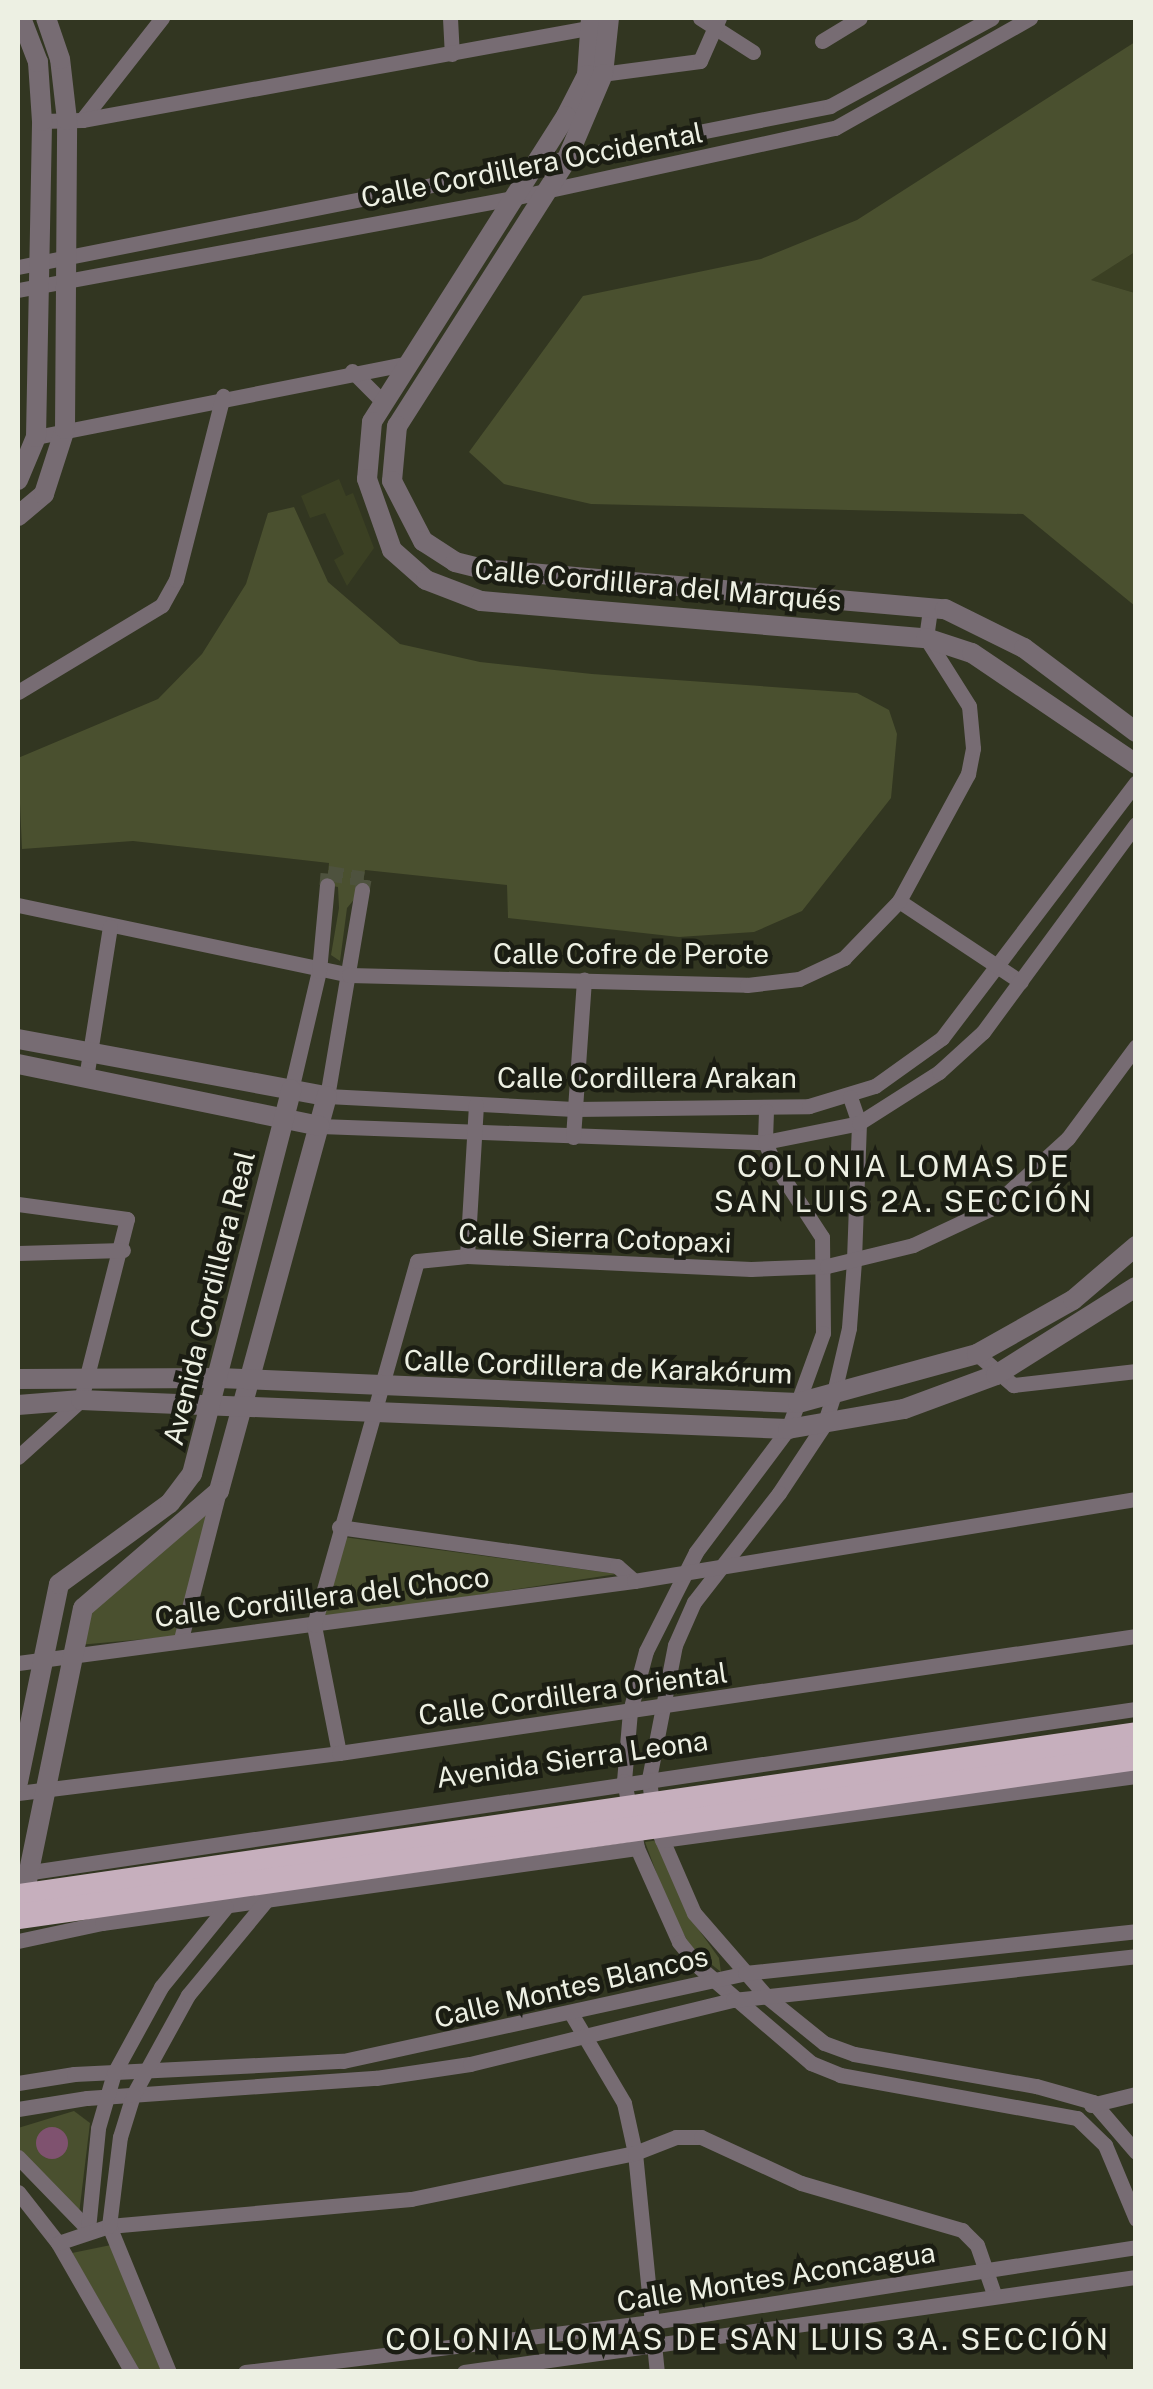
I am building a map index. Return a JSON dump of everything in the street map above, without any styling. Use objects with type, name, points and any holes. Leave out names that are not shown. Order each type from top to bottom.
[{"type":"highway","name":"Avenida Sierra Leona","points":[[24,1897],[644,1818],[1136,1734]]},
{"type":"highway","name":"Avenida Sierra Leona","points":[[835,1787],[1136,1757]]},
{"type":"highway","name":"Avenida Sierra Leona","points":[[24,1897],[74,1885],[644,1818]]},
{"type":"highway","points":[[24,1897],[74,1885]]},
{"type":"street","points":[[18,480],[36,437],[41,262],[42,121],[38,62],[22,18]]},
{"type":"street","points":[[18,516],[44,494],[65,430],[67,256],[75,120],[46,18]]},
{"type":"street","points":[[75,120],[162,18]]},
{"type":"street","points":[[450,18],[452,54]]},
{"type":"street","points":[[700,18],[718,25],[753,52]]},
{"type":"street","points":[[822,40],[860,18]]},
{"type":"street","name":"Calle Cordillera Occidental","points":[[18,266],[531,168],[830,106],[992,18]]},
{"type":"street","name":"Calle Cordillera Occidental","points":[[18,290],[513,198],[836,128],[1030,18]]},
{"type":"street","points":[[42,121],[75,120],[452,54],[598,21]]},
{"type":"street","name":"Calle Cordillera del Marqués","points":[[598,21],[595,75],[566,161],[397,426],[392,482],[406,517],[423,541],[455,562],[484,569],[732,587],[930,608],[980,621],[1024,648],[1136,732]]},
{"type":"street","points":[[595,75],[700,60],[718,25]]},
{"type":"street","name":"Calle Cordillera del Marqués","points":[[595,75],[381,400],[367,456],[381,530],[410,570],[482,601],[727,618],[926,638],[972,652],[1136,764]]},
{"type":"street","points":[[830,106],[836,128]]},
{"type":"street","points":[[484,241],[506,260]]},
{"type":"street","points":[[36,437],[223,396],[404,364]]},
{"type":"street","points":[[352,371],[381,400]]},
{"type":"street","points":[[18,692],[162,606],[176,580],[223,396]]},
{"type":"street","points":[[381,530],[406,517]]},
{"type":"street","points":[[727,618],[732,587]]},
{"type":"street","points":[[926,638],[930,608]]},
{"type":"street","name":"Calle Cofre de Perote","points":[[18,905],[349,975],[748,985],[799,979],[844,958],[899,901],[957,799],[973,748],[968,706],[926,638]]},
{"type":"street","name":"Calle Cordillera Arakan","points":[[18,1040],[327,1096],[574,1109],[766,1110],[850,1096],[942,1038],[999,968],[1136,782]]},
{"type":"street","name":"Calle Cordillera Arakan","points":[[18,1064],[320,1126],[765,1142],[859,1123],[940,1072],[984,1032],[1136,824]]},
{"type":"street","name":"Avenida Cordillera Real","points":[[18,1782],[59,1584],[185,1486],[219,1378],[320,971],[327,885]]},
{"type":"street","name":"Avenida Cordillera Real","points":[[181,1639],[320,1126],[362,890]]},
{"type":"street","points":[[899,901],[1021,982]]},
{"type":"street","points":[[86,1078],[110,926]]},
{"type":"street","points":[[572,1137],[584,979]]},
{"type":"street","name":"Calle Sierra Cotopaxi","points":[[339,1753],[314,1626],[377,1386],[417,1261],[467,1256],[750,1269],[828,1266],[913,1245],[990,1209],[1068,1138],[1136,1046]]},
{"type":"street","points":[[850,1096],[859,1123],[854,1261],[849,1328],[833,1397],[824,1425],[721,1562],[674,1645],[660,1706],[644,1818],[679,1942],[709,1979],[733,2000],[811,2063],[840,2075],[1077,2118],[1105,2146],[1136,2219]]},
{"type":"street","points":[[467,1256],[476,1104]]},
{"type":"street","points":[[766,1110],[765,1142],[822,1237],[828,1266],[823,1333],[788,1429],[682,1574],[646,1650],[630,1711],[624,1781],[694,1914],[767,1996],[824,2042],[854,2054],[1036,2086],[1094,2102],[1136,2094]]},
{"type":"street","points":[[244,1112],[275,1154]]},
{"type":"street","points":[[18,1204],[127,1219],[124,1250],[81,1400],[18,1457]]},
{"type":"street","name":"Calle Cordillera de Karakórum","points":[[18,1378],[89,1374],[219,1378],[798,1402],[833,1397],[977,1354],[1073,1300],[1136,1246]]},
{"type":"street","points":[[18,1253],[124,1250]]},
{"type":"street","name":"Calle Cordillera de Karakórum","points":[[18,1405],[81,1400],[371,1416],[788,1429],[904,1408],[996,1375],[1136,1287]]},
{"type":"street","points":[[977,1354],[996,1375],[1012,1384],[1044,1384],[1136,1372]]},
{"type":"street","points":[[24,1897],[68,1660],[91,1597],[219,1491]]},
{"type":"street","name":"Calle Cordillera del Choco","points":[[18,1663],[68,1660],[181,1639],[314,1626],[682,1574],[721,1562],[1136,1499]]},
{"type":"street","name":"Calle Cordillera del Choco","points":[[339,1528],[618,1566],[634,1581]]},
{"type":"street","name":"Calle Cordillera Oriental","points":[[18,1794],[339,1753],[1136,1636]]},
{"type":"street","name":"Avenida Sierra Leona","points":[[24,1897],[226,1907],[265,1902],[1136,1709]]},
{"type":"street","name":"Avenida Sierra Leona","points":[[644,1818],[1136,1776]]},
{"type":"street","name":"Avenida Sierra Leona","points":[[24,1897],[624,1781],[644,1818]]},
{"type":"street","points":[[169,2372],[110,2226],[120,2137],[132,2095],[188,1995],[265,1902]]},
{"type":"street","points":[[88,2229],[105,2097],[114,2073],[161,1987],[226,1907]]},
{"type":"street","name":"Calle Montes Blancos","points":[[18,2084],[145,2070],[343,2061],[572,2015],[744,1973],[1136,1931]]},
{"type":"street","name":"Calle Montes Blancos","points":[[18,2109],[105,2097],[341,2083],[470,2064],[733,2000],[1136,1956]]},
{"type":"street","points":[[572,2015],[582,2038],[614,2078],[635,2153],[658,2372]]},
{"type":"street","points":[[1077,2118],[1094,2102]]},
{"type":"street","points":[[1094,2102],[1136,2152]]},
{"type":"street","points":[[58,2243],[88,2229],[110,2226],[411,2199],[635,2153],[676,2137],[701,2137],[801,2183],[962,2230],[988,2270],[994,2294]]},
{"type":"street","points":[[18,2157],[88,2229]]},
{"type":"street","points":[[18,2192],[58,2243],[132,2372]]},
{"type":"street","name":"Calle Montes Aconcagua","points":[[245,2372],[652,2322],[1136,2248]]},
{"type":"street","name":"Calle Montes Aconcagua","points":[[464,2372],[655,2347],[994,2294],[1136,2277]]},
{"type":"street","points":[[374,2354],[376,2372]]},
{"type":"shaded area","points":[[1135,42],[1135,252],[1091,280],[1135,293],[1135,606],[1023,514],[591,504],[504,484],[469,452],[583,296],[761,259],[857,220]]},
{"type":"shaded area","points":[[1135,252],[1135,293],[1090,280]]},
{"type":"shaded area","points":[[339,479],[346,496],[353,493],[374,548],[347,586],[334,560],[344,554],[325,513],[310,518],[301,496]]},
{"type":"shaded area","points":[[294,507],[328,582],[400,644],[480,662],[857,693],[889,710],[897,734],[891,798],[802,911],[754,932],[679,937],[508,918],[507,885],[365,870],[362,890],[347,908],[340,961],[331,955],[339,908],[338,887],[327,885],[329,863],[133,841],[22,849],[18,758],[158,699],[202,654],[246,584],[268,513]]},
{"type":"shaded area","points":[[213,1499],[179,1636],[78,1645],[91,1607]]},
{"type":"shaded area","points":[[343,1537],[617,1574],[321,1619]]},
{"type":"shaded area","points":[[659,1840],[691,1919],[719,1958],[721,1972],[691,1948],[668,1904],[645,1842]]},
{"type":"shaded area","points":[[74,2111],[90,2123],[79,2214],[18,2153],[18,2128]]},
{"type":"shaded area","points":[[52,2127],[63,2132],[68,2143],[63,2154],[52,2159],[41,2154],[36,2143],[41,2132]]},
{"type":"shaded area","points":[[111,2245],[161,2371],[140,2371],[72,2253]]},
{"type":"tunnel","points":[[327,885],[328,873],[364,879],[362,890]]},
{"type":"district","name":"COLONIA LOMAS DE SAN LUIS 2A. SECCIÓN","points":[[904,1183]]},
{"type":"district","name":"COLONIA LOMAS DE SAN LUIS 3A. SECCIÓN","points":[[748,2339]]}]
